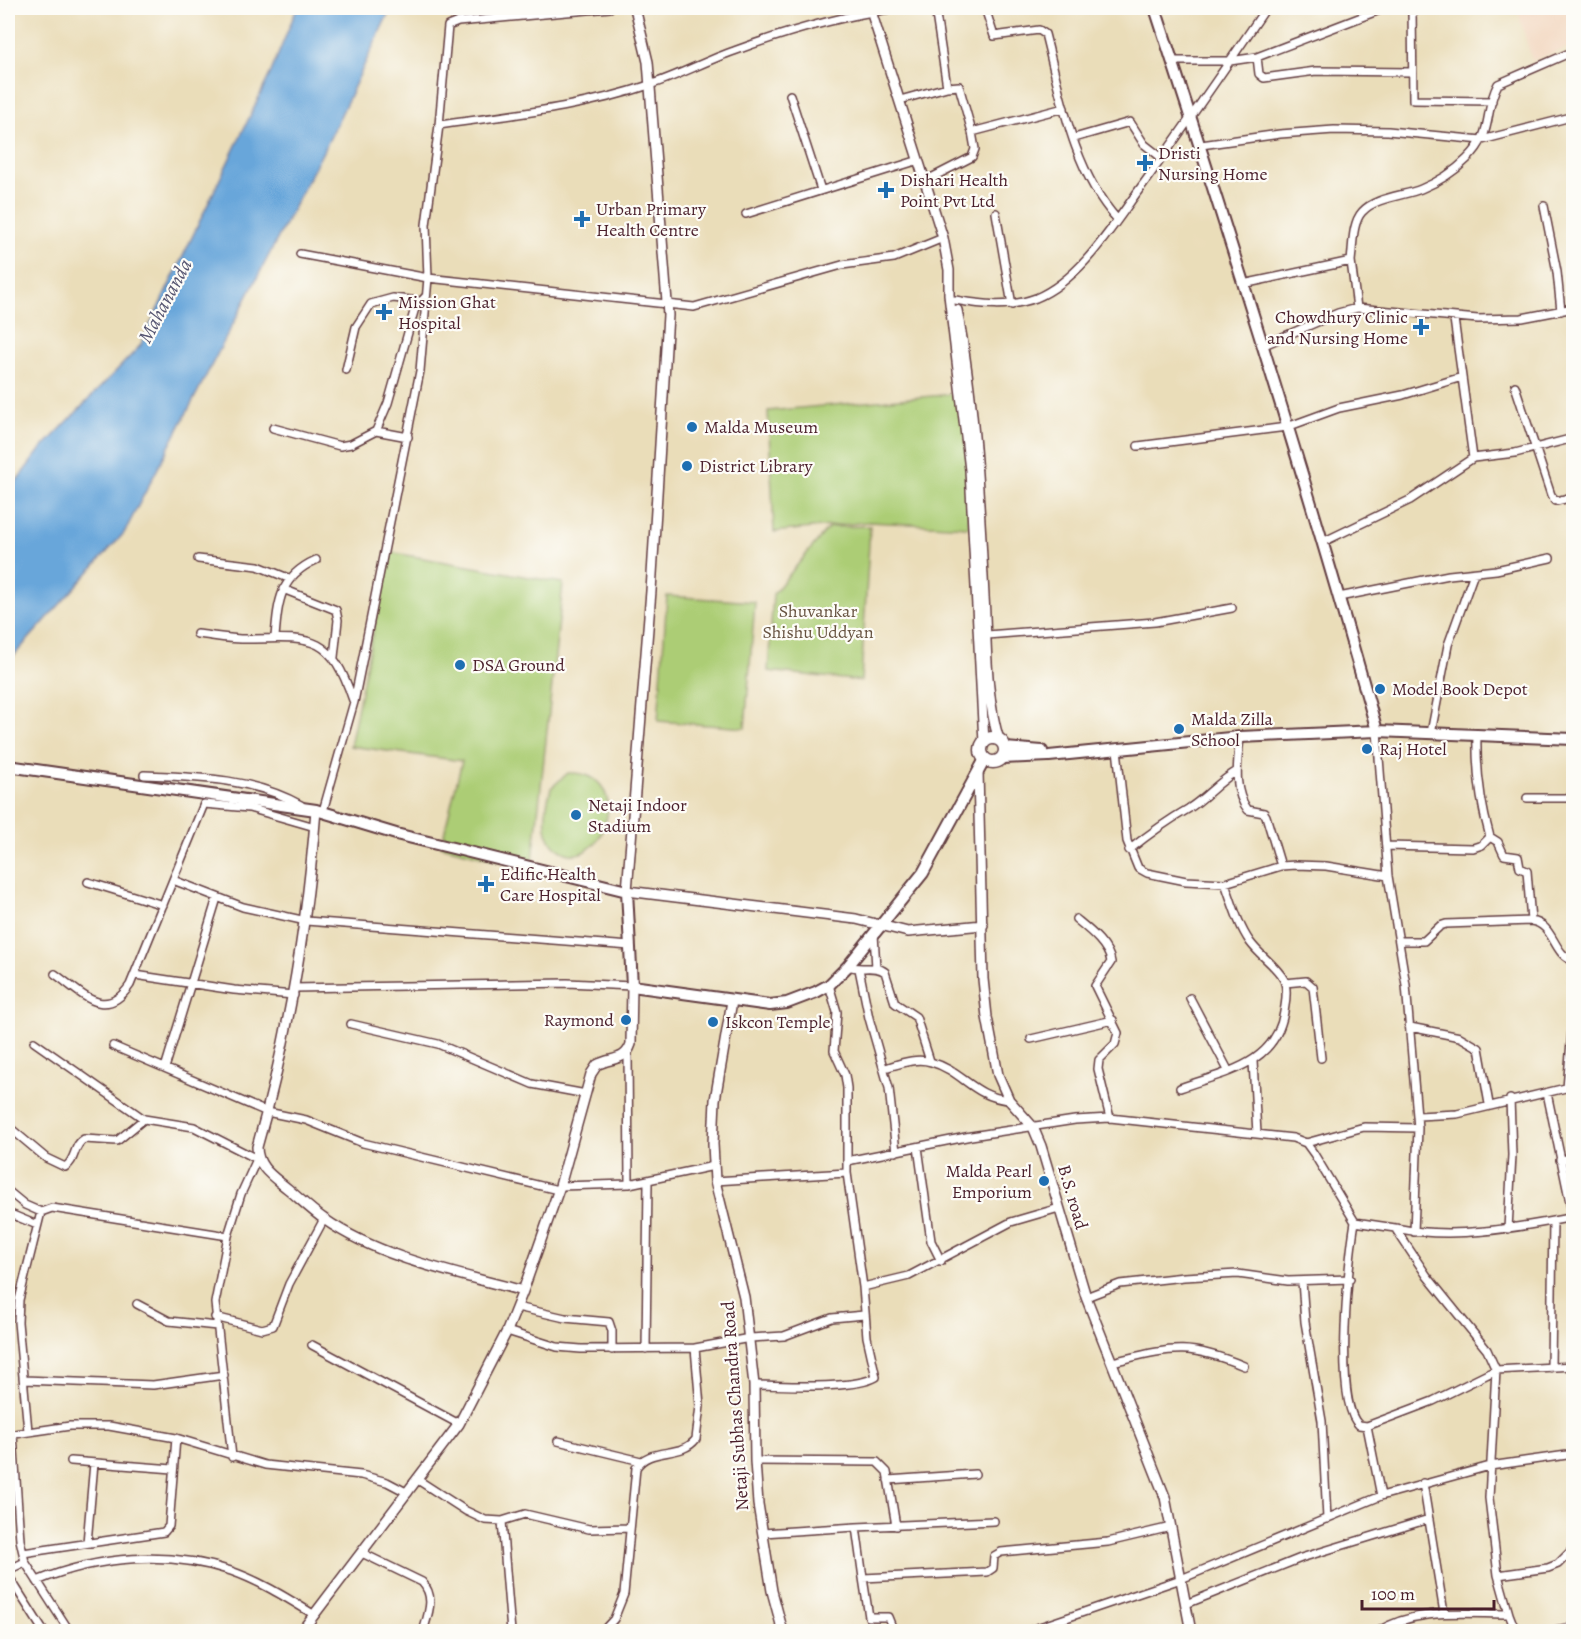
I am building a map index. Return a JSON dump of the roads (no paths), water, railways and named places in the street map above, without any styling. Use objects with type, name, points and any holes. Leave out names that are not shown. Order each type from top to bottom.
[{"type":"highway","points":[[989,740],[1002,749],[994,762],[981,759],[989,740]]},
{"type":"main road","points":[[1155,8],[1201,146],[1323,542],[1377,731]]},
{"type":"main road","points":[[1002,749],[1050,751],[1053,754],[1240,737],[1377,731],[1574,739]]},
{"type":"main road","points":[[8,766],[316,810],[408,837],[627,891],[632,986],[770,1005],[787,1003],[829,985],[854,968],[878,928],[909,889],[981,759]]},
{"type":"street","points":[[232,1457],[224,1375],[215,1317],[218,1277],[241,1194],[257,1159],[256,1147],[267,1112],[294,992],[306,921],[316,810],[354,702],[376,581],[408,437],[420,371],[428,278],[426,225],[450,25],[610,8]]},
{"type":"street","points":[[635,8],[644,39],[650,85],[667,303],[651,591],[627,891],[908,932],[983,925]]},
{"type":"street","points":[[439,126],[554,109],[650,85],[735,50],[870,9],[896,8]]},
{"type":"street","points":[[935,8],[947,87]]},
{"type":"street","points":[[985,8],[994,36],[1042,31],[1064,108],[1089,180],[1103,204],[1117,219]]},
{"type":"street","points":[[955,300],[984,305],[1012,305],[1037,297],[1065,280],[1117,219],[1192,119],[1266,8]]},
{"type":"street","points":[[1172,61],[1230,61],[1257,57],[1384,8]]},
{"type":"street","points":[[1412,8],[1411,96],[1417,101],[1492,101]]},
{"type":"street","points":[[870,9],[943,238],[950,288],[955,300],[970,400],[994,725],[1002,749]]},
{"type":"street","points":[[1357,308],[1351,261],[1356,225],[1362,212],[1376,203],[1421,189],[1449,175],[1468,159],[1482,140],[1498,84],[1574,51]]},
{"type":"street","points":[[1257,57],[1259,74],[1264,78],[1316,71],[1411,72]]},
{"type":"street","points":[[900,100],[947,87],[959,86],[961,89],[975,149],[972,157],[925,181]]},
{"type":"street","points":[[790,95],[821,190]]},
{"type":"street","points":[[972,132],[1064,108]]},
{"type":"street","points":[[1201,146],[1280,134],[1334,130],[1388,131],[1482,140],[1571,117]]},
{"type":"street","points":[[1074,138],[1130,122],[1144,144],[1162,158]]},
{"type":"street","points":[[746,214],[919,160]]},
{"type":"street","points":[[1544,206],[1561,311]]},
{"type":"street","points":[[996,213],[1012,305]]},
{"type":"street","points":[[300,254],[428,278],[694,307],[842,265],[879,262],[894,258],[943,238]]},
{"type":"street","points":[[1242,284],[1351,261]]},
{"type":"street","name":"B.S. road","points":[[950,288],[970,470],[981,759],[983,979],[987,1017],[998,1075],[1010,1100],[1033,1127],[1041,1146],[1086,1297],[1165,1497],[1191,1632]]},
{"type":"street","points":[[376,431],[388,403],[415,308],[426,296]]},
{"type":"street","points":[[346,370],[356,327],[372,304],[393,298],[419,301]]},
{"type":"street","points":[[1262,346],[1338,313],[1357,308],[1454,319],[1522,318],[1574,308]]},
{"type":"street","points":[[1454,319],[1473,458]]},
{"type":"street","points":[[1138,446],[1287,427],[1339,408],[1403,395],[1462,377]]},
{"type":"street","points":[[1515,386],[1551,495],[1556,501],[1574,497]]},
{"type":"street","points":[[273,428],[339,446],[351,444],[376,431],[408,437]]},
{"type":"street","points":[[1323,542],[1410,500],[1473,458],[1537,448],[1574,438]]},
{"type":"street","points":[[1339,597],[1413,581],[1474,573],[1550,558]]},
{"type":"street","points":[[198,559],[258,566],[288,578]]},
{"type":"street","points":[[274,637],[277,613],[288,578],[304,565],[316,560]]},
{"type":"street","points":[[1431,733],[1448,645],[1474,573]]},
{"type":"street","points":[[283,589],[336,610],[338,620],[334,657]]},
{"type":"street","points":[[987,635],[1155,622],[1232,608]]},
{"type":"street","points":[[196,634],[250,639],[274,637],[304,640],[334,657],[345,675],[354,702]]},
{"type":"street","points":[[1377,731],[1388,876],[1400,941],[1418,1116],[1414,1232]]},
{"type":"street","points":[[1478,735],[1476,765],[1479,799],[1490,837],[1498,842],[1504,855],[1518,857],[1520,868],[1527,871],[1532,921]]},
{"type":"street","points":[[1240,737],[1237,771],[1245,808],[1263,813],[1281,866]]},
{"type":"street","points":[[1117,749],[1130,850],[1138,868],[1147,873],[1186,881],[1225,883],[1281,866],[1326,866],[1388,876]]},
{"type":"street","points":[[1130,850],[1162,823],[1188,809],[1213,787],[1237,771]]},
{"type":"street","points":[[144,774],[234,782],[274,792],[316,810]]},
{"type":"street","points":[[1527,798],[1574,798]]},
{"type":"street","points":[[55,974],[101,1004],[112,1003],[122,997],[135,975],[201,807],[207,803],[249,808],[315,827]]},
{"type":"street","points":[[1573,829],[1574,834]]},
{"type":"street","points":[[1386,846],[1473,848],[1482,845],[1490,837]]},
{"type":"street","points":[[173,880],[243,908],[306,921],[630,946]]},
{"type":"street","points":[[88,882],[163,905]]},
{"type":"street","points":[[1180,1088],[1253,1061],[1267,1051],[1282,1026],[1287,997],[1285,983],[1278,971],[1250,942],[1238,920],[1225,883]]},
{"type":"street","points":[[165,1068],[217,898]]},
{"type":"street","points":[[1076,919],[1090,930],[1110,956],[1111,962],[1095,986],[1113,1020],[1118,1039],[1103,1054],[1098,1069],[1110,1118]]},
{"type":"street","points":[[1400,941],[1424,941],[1440,926],[1446,924],[1532,921],[1539,922],[1566,959],[1574,961]]},
{"type":"street","points":[[876,968],[878,928]]},
{"type":"street","points":[[896,1152],[893,1114],[885,1068],[854,968],[876,968],[885,972],[895,1003],[916,1017],[930,1061]]},
{"type":"street","points":[[135,975],[189,984],[294,992],[567,983],[632,986],[631,1044],[628,1053],[629,1185]]},
{"type":"street","points":[[1285,983],[1306,981],[1313,987],[1321,1058]]},
{"type":"street","points":[[754,1385],[868,1382],[876,1377],[864,1315],[863,1287],[847,1173],[847,1088],[845,1074],[834,1051],[837,1012],[829,985]]},
{"type":"street","points":[[1190,998],[1228,1070]]},
{"type":"street","name":"Netaji Subhas Chandra Road","points":[[732,1001],[715,1100],[715,1181],[735,1254],[750,1338],[754,1385],[754,1461],[772,1591],[783,1632]]},
{"type":"street","points":[[1418,1116],[1457,1114],[1489,1104],[1570,1087],[1574,1008]]},
{"type":"street","points":[[1031,1039],[1113,1020]]},
{"type":"street","points":[[351,1024],[438,1044],[532,1084],[586,1094]]},
{"type":"street","points":[[1410,1027],[1460,1037],[1479,1048],[1489,1104]]},
{"type":"street","points":[[34,1042],[144,1119],[194,1127],[257,1159],[266,1170],[324,1219],[360,1239],[403,1257],[523,1291]]},
{"type":"street","points":[[113,1046],[267,1112],[306,1120],[363,1143],[559,1188],[629,1185],[714,1166]]},
{"type":"street","points":[[301,1632],[459,1424],[507,1331],[523,1291],[559,1188],[591,1074],[597,1065],[618,1060],[628,1053]]},
{"type":"street","points":[[885,1068],[916,1061],[930,1061],[946,1068],[988,1097],[1010,1100]]},
{"type":"street","points":[[1253,1061],[1257,1134]]},
{"type":"street","points":[[847,1161],[1033,1127],[1110,1118],[1293,1138],[1306,1143],[1333,1182],[1347,1212],[1355,1221],[1414,1232],[1457,1233],[1508,1229],[1573,1217],[1547,1093]]},
{"type":"street","points":[[1508,1229],[1512,1155],[1510,1099]]},
{"type":"street","points":[[9,1127],[46,1158],[65,1167],[71,1162],[80,1142],[84,1139],[117,1141],[144,1119]]},
{"type":"street","points":[[1306,1143],[1364,1127],[1418,1128]]},
{"type":"street","points":[[918,1147],[930,1241],[941,1261]]},
{"type":"street","points":[[1560,1160],[1574,1158]]},
{"type":"street","points":[[715,1181],[847,1173]]},
{"type":"street","points":[[646,1349],[648,1182]]},
{"type":"street","points":[[8,1191],[25,1205],[41,1212],[52,1208],[228,1236]]},
{"type":"street","points":[[863,1287],[909,1276],[1011,1222],[1059,1208]]},
{"type":"street","points":[[28,1431],[18,1322],[19,1300],[41,1212]]},
{"type":"street","points":[[8,1214],[37,1225]]},
{"type":"street","points":[[215,1317],[262,1329],[273,1326],[293,1275],[324,1219]]},
{"type":"street","points":[[1355,1221],[1344,1372],[1351,1415],[1359,1425],[1367,1426],[1433,1401],[1496,1370],[1574,1366]]},
{"type":"street","points":[[1551,1368],[1553,1221]]},
{"type":"street","points":[[1395,1228],[1427,1276],[1487,1350],[1496,1370],[1489,1509],[1498,1575],[1516,1632]]},
{"type":"street","points":[[1086,1297],[1120,1284],[1156,1278],[1238,1274],[1302,1281],[1350,1279]]},
{"type":"street","points":[[1302,1281],[1305,1322],[1322,1421],[1327,1519]]},
{"type":"street","points":[[137,1304],[169,1321],[217,1326]]},
{"type":"street","points":[[517,1306],[565,1318],[609,1322],[612,1331],[612,1350]]},
{"type":"street","points":[[507,1331],[557,1347],[612,1350],[695,1348],[750,1338],[784,1336],[832,1318],[864,1315]]},
{"type":"street","points":[[312,1346],[459,1424]]},
{"type":"street","points":[[602,1632],[621,1607],[636,1468],[640,1461],[649,1456],[681,1451],[696,1439],[700,1406],[695,1348]]},
{"type":"street","points":[[1112,1362],[1179,1348],[1212,1353],[1244,1366]]},
{"type":"street","points":[[24,1380],[153,1385],[224,1375]]},
{"type":"street","points":[[70,1632],[25,1562],[10,1435],[70,1426],[109,1426],[176,1438],[232,1457],[265,1465],[361,1475],[387,1482],[408,1493]]},
{"type":"street","points":[[1367,1426],[1381,1496]]},
{"type":"street","points":[[23,1553],[164,1532],[169,1526],[176,1438]]},
{"type":"street","points":[[558,1441],[640,1461]]},
{"type":"street","points":[[1025,1632],[1181,1579],[1381,1496],[1490,1466],[1574,1454]]},
{"type":"street","points":[[71,1461],[173,1469]]},
{"type":"street","points":[[754,1461],[877,1462],[884,1466],[896,1526]]},
{"type":"street","points":[[87,1544],[94,1463]]},
{"type":"street","points":[[888,1480],[975,1474]]},
{"type":"street","points":[[418,1480],[466,1511],[485,1520],[502,1521],[525,1514],[589,1529],[629,1528]]},
{"type":"street","points":[[1423,1483],[1444,1613]]},
{"type":"street","points":[[1186,1604],[1301,1558],[1429,1519]]},
{"type":"street","points":[[502,1521],[511,1632]]},
{"type":"street","points":[[763,1533],[994,1521]]},
{"type":"street","points":[[856,1527],[868,1617],[888,1617],[894,1632]]},
{"type":"street","points":[[862,1578],[987,1572],[993,1568],[994,1556],[1001,1552],[1108,1542],[1171,1527]]},
{"type":"street","points":[[1498,1575],[1548,1568],[1558,1564],[1574,1548]]},
{"type":"street","points":[[362,1553],[422,1582],[428,1588],[430,1606],[423,1632]]},
{"type":"street","points":[[37,1581],[66,1569],[96,1563],[169,1558],[202,1563],[233,1572],[269,1588],[313,1614]]},
{"type":"street","points":[[8,1570],[25,1562]]},
{"type":"street","points":[[8,1575],[44,1632]]},
{"type":"street","points":[[1377,1632],[1401,1620],[1444,1613],[1509,1614]]},
{"type":"street","points":[[1543,1632],[1574,1627]]},
{"type":"water","name":"Mahananda","points":[[297,8],[391,8],[330,138],[124,533],[8,662],[8,492],[40,450],[140,346],[271,72]]},
{"type":"place","name":"Dristi Nursing Home","points":[[1145,163]]},
{"type":"place","name":"Dishari Health Point Pvt Ltd","points":[[886,190]]},
{"type":"place","name":"Urban Primary Health Centre","points":[[582,219]]},
{"type":"place","name":"Mission Ghat Hospital","points":[[384,312]]},
{"type":"place","name":"Chowdhury Clinic and Nursing Home","points":[[1421,327]]},
{"type":"place","name":"Malda Museum","points":[[692,427]]},
{"type":"place","name":"District Library","points":[[687,466]]},
{"type":"place","name":"DSA Ground","points":[[460,665]]},
{"type":"place","name":"Model Book Depot","points":[[1380,689]]},
{"type":"place","name":"Malda Zilla School","points":[[1179,729]]},
{"type":"place","name":"Raj Hotel","points":[[1367,749]]},
{"type":"place","name":"Netaji Indoor Stadium","points":[[576,815]]},
{"type":"place","name":"Edific Health Care Hospital","points":[[486,884]]},
{"type":"place","name":"Raymond","points":[[626,1020]]},
{"type":"place","name":"Iskcon Temple","points":[[713,1022]]},
{"type":"place","name":"Malda Pearl Emporium","points":[[1044,1181]]},
{"type":"park label","name":"Shuvankar Shishu Uddyan","points":[[818,621]]}]
